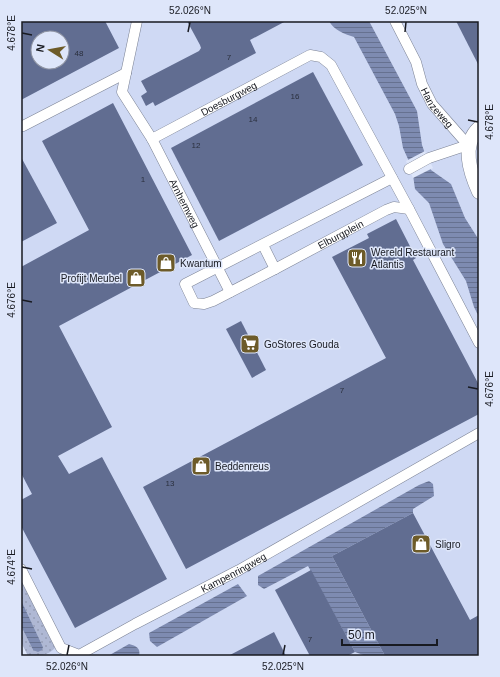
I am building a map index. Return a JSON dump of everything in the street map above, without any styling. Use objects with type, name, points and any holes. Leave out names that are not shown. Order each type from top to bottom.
[{"type":"street","points":[[137,21],[122,92],[152,139]]},
{"type":"street","name":"Hanzeweg","points":[[395,21],[416,62],[422,84],[432,104],[468,145]]},
{"type":"street","name":"Doesburgweg","points":[[152,139],[310,55],[321,56],[331,65],[479,343]]},
{"type":"street","points":[[21,126],[24,126],[126,73]]},
{"type":"street","points":[[479,128],[468,145],[469,161],[479,192]]},
{"type":"street","name":"Arnhemweg","points":[[152,139],[217,268]]},
{"type":"street","points":[[408,169],[429,158],[468,145]]},
{"type":"street","name":"Elburgplein","points":[[392,178],[185,284],[194,303],[204,304],[230,292],[386,210],[394,207],[409,209]]},
{"type":"street","points":[[263,245],[275,269]]},
{"type":"street","points":[[217,268],[230,292]]},
{"type":"street","name":"Kampenringweg","points":[[21,569],[62,648],[80,655],[135,624],[239,570],[479,433]]},
{"type":"shaded area","name":"GoStores Gouda","points":[[21,21],[479,21],[479,656],[42,656],[21,611]]},
{"type":"shaded area","points":[[329,21],[369,21],[417,111],[422,145],[431,170],[451,184],[465,218],[479,240],[479,317],[474,307],[466,281],[443,244],[429,203],[415,189],[412,168],[403,148],[395,114],[354,37],[340,31]]},
{"type":"shaded area","points":[[429,481],[433,484],[434,496],[413,509],[413,513],[332,556],[385,656],[366,656],[355,652],[308,566],[264,589],[258,585],[258,576],[419,485]]},
{"type":"shaded area","points":[[21,579],[55,648],[46,654],[39,656],[28,656],[21,642],[21,626],[33,650],[43,647],[21,600]]},
{"type":"shaded area","points":[[238,584],[247,596],[157,647],[150,641],[149,633]]},
{"type":"shaded area","points":[[21,600],[43,647],[42,650],[38,652],[33,650],[21,626]]},
{"type":"shaded area","points":[[129,644],[137,648],[139,651],[139,656],[108,656]]},
{"type":"pier","points":[[425,151],[433,168],[413,178],[406,161]]},
{"type":"building","points":[[21,21],[105,21],[119,48],[21,100]]},
{"type":"building","points":[[187,21],[286,21],[250,40],[256,53],[155,106],[153,102],[146,106],[141,96],[147,92],[141,81],[199,51],[201,48]]},
{"type":"building","points":[[456,21],[479,21],[479,66]]},
{"type":"building","points":[[313,72],[363,165],[219,241],[171,148]]},
{"type":"building","points":[[113,103],[192,255],[59,326],[112,427],[58,456],[69,474],[102,457],[167,579],[75,628],[21,526],[21,500],[32,494],[21,473],[21,267],[89,230],[42,141]]},
{"type":"building","points":[[21,157],[57,223],[21,242]]},
{"type":"building","points":[[396,219],[416,258],[413,260],[479,385],[479,414],[186,569],[143,487],[386,358],[332,257],[369,238],[367,234]]},
{"type":"building","points":[[241,321],[266,370],[252,378],[226,329]]},
{"type":"building","points":[[413,513],[470,620],[479,615],[479,656],[385,656],[332,556]]},
{"type":"building","points":[[311,570],[355,652],[347,656],[310,656],[275,590]]},
{"type":"building","points":[[274,632],[286,656],[228,656]]},
{"type":"place","name":"Wereld Restaurant Atlantis","points":[[357,258]]},
{"type":"place","name":"Kwantum","points":[[166,263]]},
{"type":"place","name":"Profijt Meubel","points":[[136,278]]},
{"type":"place","name":"GoStores Gouda","points":[[250,344]]},
{"type":"place","name":"Beddenreus","points":[[201,466]]},
{"type":"place","name":"Sligro","points":[[421,544]]}]
